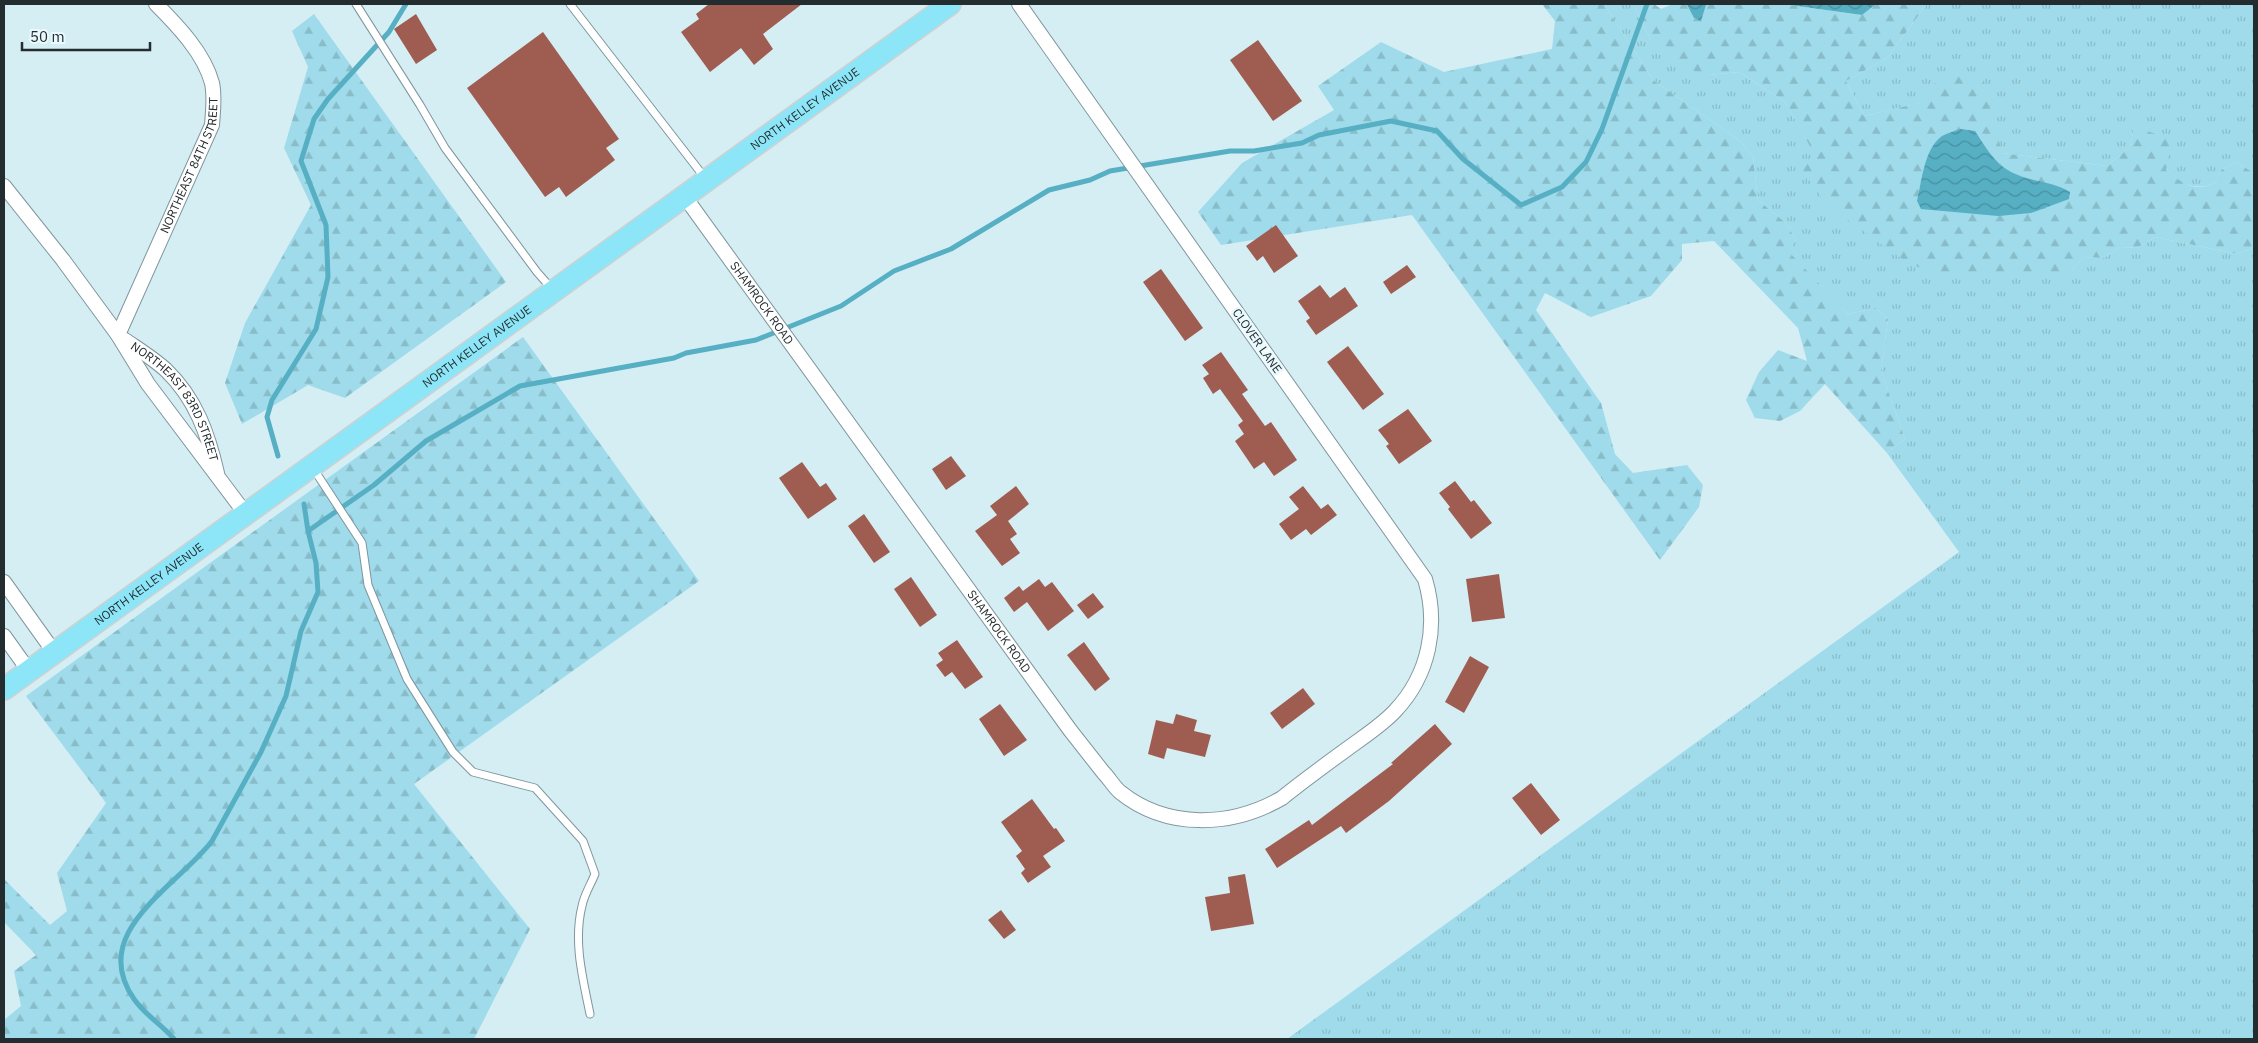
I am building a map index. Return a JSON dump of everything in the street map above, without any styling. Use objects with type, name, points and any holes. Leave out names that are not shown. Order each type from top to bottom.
[{"type":"main road","name":"NORTH KELLEY AVENUE","points":[[4,689],[950,4]]},
{"type":"street","name":"NORTHEAST 84TH STREET","points":[[118,335],[212,125],[214,104],[212,82],[205,66],[190,41],[156,4]]},
{"type":"street","name":"CLOVER LANE","points":[[1019,4],[1425,579],[1432,612],[1431,638],[1420,673],[1408,694]]},
{"type":"street","name":"NORTHEAST 83RD STREET","points":[[4,186],[63,260],[118,335],[148,384],[245,513]]},
{"type":"street","name":"SHAMROCK ROAD","points":[[685,197],[1070,730],[1119,792],[1153,811],[1197,821],[1221,820],[1246,814],[1266,807],[1289,792],[1378,725],[1394,711],[1408,694]]},
{"type":"street","name":"NORTHEAST 83RD STREET","points":[[118,335],[165,369],[198,411],[209,438],[218,477]]},
{"type":"street","points":[[4,582],[54,652]]},
{"type":"street","points":[[4,636],[29,671]]},
{"type":"lane","points":[[356,4],[445,148],[537,272],[554,290]]},
{"type":"lane","points":[[570,4],[707,180]]},
{"type":"lane","points":[[312,465],[362,543],[368,585],[407,678],[453,752],[473,772],[535,788],[583,841],[595,874],[582,906],[577,936],[581,972],[590,1014]]},
{"type":"green space","points":[[1542,4],[1604,4],[1653,80],[1740,141],[1753,156],[1758,200],[1786,223],[1796,240],[1789,252],[1848,314],[1876,308],[1888,319],[1881,371],[1905,439],[1887,453],[1825,384],[1800,411],[1780,421],[1755,418],[1746,400],[1759,372],[1778,350],[1807,361],[1798,328],[1714,241],[1682,244],[1682,260],[1651,296],[1591,317],[1545,293],[1536,310],[1601,403],[1615,454],[1633,473],[1687,465],[1703,485],[1699,507],[1660,560],[1412,215],[1221,245],[1198,212],[1242,163],[1334,110],[1318,86],[1381,42],[1444,72],[1552,49],[1555,21]]},
{"type":"green space","points":[[1604,4],[1633,4],[1651,40],[1708,75],[1739,72],[1785,102],[1816,156],[2023,272],[2071,272],[2083,257],[2104,258],[2120,247],[2137,248],[2155,237],[2237,254],[2251,249],[2254,243],[2254,1039],[1287,1039],[1959,552],[1887,453],[1905,439],[1881,371],[1888,319],[1876,308],[1848,314],[1788,252],[1796,240],[1786,223],[1758,200],[1753,156],[1740,141],[1653,80]]},
{"type":"green space","points":[[1633,4],[1654,4],[1661,9],[1674,4],[1683,4],[1687,5],[1694,18],[1701,20],[1706,5],[1709,4],[1783,4],[1862,15],[1876,4],[1927,4],[1887,58],[1846,81],[1864,116],[1919,103],[1937,80],[1981,70],[2002,153],[2107,166],[2130,147],[2134,127],[2172,139],[2166,170],[2189,185],[2201,187],[2215,183],[2221,170],[2236,162],[2254,173],[2254,243],[2251,249],[2237,254],[2155,237],[2137,248],[2120,247],[2104,258],[2083,257],[2071,272],[2023,272],[1941,277],[1905,261],[1827,205],[1802,170],[1815,155],[1785,102],[1739,72],[1708,75],[1671,65],[1651,40]]},
{"type":"green space","points":[[1927,4],[2254,4],[2254,173],[2236,162],[2221,170],[2215,183],[2202,187],[2189,185],[2178,180],[2158,161],[2134,128],[2130,147],[2107,166],[2002,153],[1937,80],[1920,103],[1864,116],[1846,81],[1887,58]]},
{"type":"green space","points":[[314,14],[506,282],[345,398],[308,385],[242,424],[225,383],[245,323],[311,205],[284,148],[308,67],[292,31]]},
{"type":"green space","points":[[523,337],[699,581],[414,784],[530,929],[474,1039],[4,1039],[4,1020],[21,1006],[14,971],[36,955],[4,922],[4,879],[50,925],[67,911],[57,873],[106,803],[26,696]]},
{"type":"water","points":[[1682,4],[1709,4],[1706,5],[1701,21],[1694,18],[1687,5]]},
{"type":"water","points":[[1783,4],[1876,4],[1862,15]]},
{"type":"water","points":[[1960,129],[1975,131],[1990,154],[2011,172],[2063,188],[2070,192],[2069,199],[2031,213],[1998,216],[1921,209],[1917,201],[1927,157],[1942,136]]},
{"type":"building","points":[[709,4],[802,4],[763,34],[773,49],[754,65],[741,48],[710,72],[681,32],[699,19],[696,14]]},
{"type":"building","points":[[416,14],[437,50],[416,64],[394,29]]},
{"type":"building","points":[[543,32],[619,139],[606,148],[615,160],[566,197],[559,187],[545,197],[467,88]]},
{"type":"building","points":[[1258,40],[1302,101],[1273,121],[1230,60]]},
{"type":"building","points":[[1276,225],[1298,256],[1274,273],[1263,256],[1257,261],[1246,246]]},
{"type":"building","points":[[1407,265],[1416,277],[1391,294],[1383,282]]},
{"type":"building","points":[[1161,269],[1203,328],[1185,341],[1143,282]]},
{"type":"building","points":[[1320,285],[1330,298],[1345,287],[1358,306],[1316,335],[1306,321],[1310,318],[1298,301]]},
{"type":"building","points":[[1348,346],[1384,394],[1363,410],[1327,362]]},
{"type":"building","points":[[1221,352],[1248,390],[1242,394],[1265,426],[1271,422],[1297,460],[1274,476],[1264,462],[1254,469],[1235,441],[1244,434],[1238,425],[1243,421],[1220,389],[1213,394],[1203,378],[1209,374],[1202,365]]},
{"type":"building","points":[[1408,409],[1432,441],[1399,464],[1386,446],[1389,444],[1378,430]]},
{"type":"building","points":[[951,456],[966,476],[946,490],[932,469]]},
{"type":"building","points":[[802,462],[820,487],[826,483],[837,499],[808,519],[779,478]]},
{"type":"building","points":[[1455,481],[1471,502],[1474,500],[1492,523],[1471,539],[1448,509],[1450,507],[1439,493]]},
{"type":"building","points":[[1016,486],[1029,504],[1008,521],[1017,534],[1010,539],[1020,553],[1002,566],[975,531],[997,515],[990,506]]},
{"type":"building","points":[[1303,486],[1321,509],[1328,504],[1337,515],[1311,535],[1306,529],[1291,540],[1279,524],[1299,509],[1289,497]]},
{"type":"building","points":[[864,514],[890,552],[874,563],[848,526]]},
{"type":"building","points":[[1499,574],[1505,618],[1472,622],[1466,579]]},
{"type":"building","points":[[911,577],[937,615],[920,627],[894,589]]},
{"type":"building","points":[[1039,579],[1045,587],[1052,582],[1074,611],[1048,631],[1027,602],[1014,612],[1004,598],[1019,586],[1023,591]]},
{"type":"building","points":[[1093,593],[1104,607],[1088,619],[1077,605]]},
{"type":"building","points":[[957,640],[983,677],[965,689],[952,672],[945,677],[936,665],[943,660],[938,653]]},
{"type":"building","points":[[1084,642],[1110,679],[1095,691],[1067,655]]},
{"type":"building","points":[[1470,656],[1489,667],[1464,713],[1445,702]]},
{"type":"building","points":[[1303,688],[1315,704],[1282,729],[1270,713]]},
{"type":"building","points":[[1000,704],[1027,740],[1004,756],[979,719]]},
{"type":"building","points":[[1176,714],[1197,720],[1194,731],[1211,735],[1205,757],[1167,748],[1164,759],[1148,754],[1156,720],[1173,724]]},
{"type":"building","points":[[1435,724],[1452,744],[1389,801],[1346,833],[1341,826],[1277,868],[1265,849],[1309,820],[1312,825],[1393,764],[1391,763]]},
{"type":"building","points":[[1531,783],[1560,820],[1541,835],[1512,798]]},
{"type":"building","points":[[1032,799],[1065,841],[1043,856],[1051,867],[1028,883],[1021,873],[1025,869],[1016,856],[1022,851],[1001,822]]},
{"type":"building","points":[[1245,874],[1254,924],[1211,931],[1205,897],[1230,893],[1228,877]]},
{"type":"building","points":[[1001,910],[1016,930],[1004,939],[988,920]]},
{"type":"waterway","points":[[278,456],[267,417],[272,400],[316,329],[328,277],[326,225],[301,161],[314,119],[328,99],[389,32],[406,4]]},
{"type":"waterway","points":[[308,531],[374,485],[426,441],[520,386],[674,358],[686,353],[756,340],[841,306],[894,271],[951,249],[1049,190],[1090,180],[1110,171],[1230,151],[1254,151],[1302,143],[1319,135],[1391,121],[1437,131],[1463,159],[1521,205],[1562,187],[1586,162],[1602,129],[1647,4]]},
{"type":"waterway","points":[[174,1039],[134,999],[122,975],[121,953],[129,932],[142,912],[212,841],[261,752],[286,696],[301,631],[318,592],[316,563],[304,504]]}]
